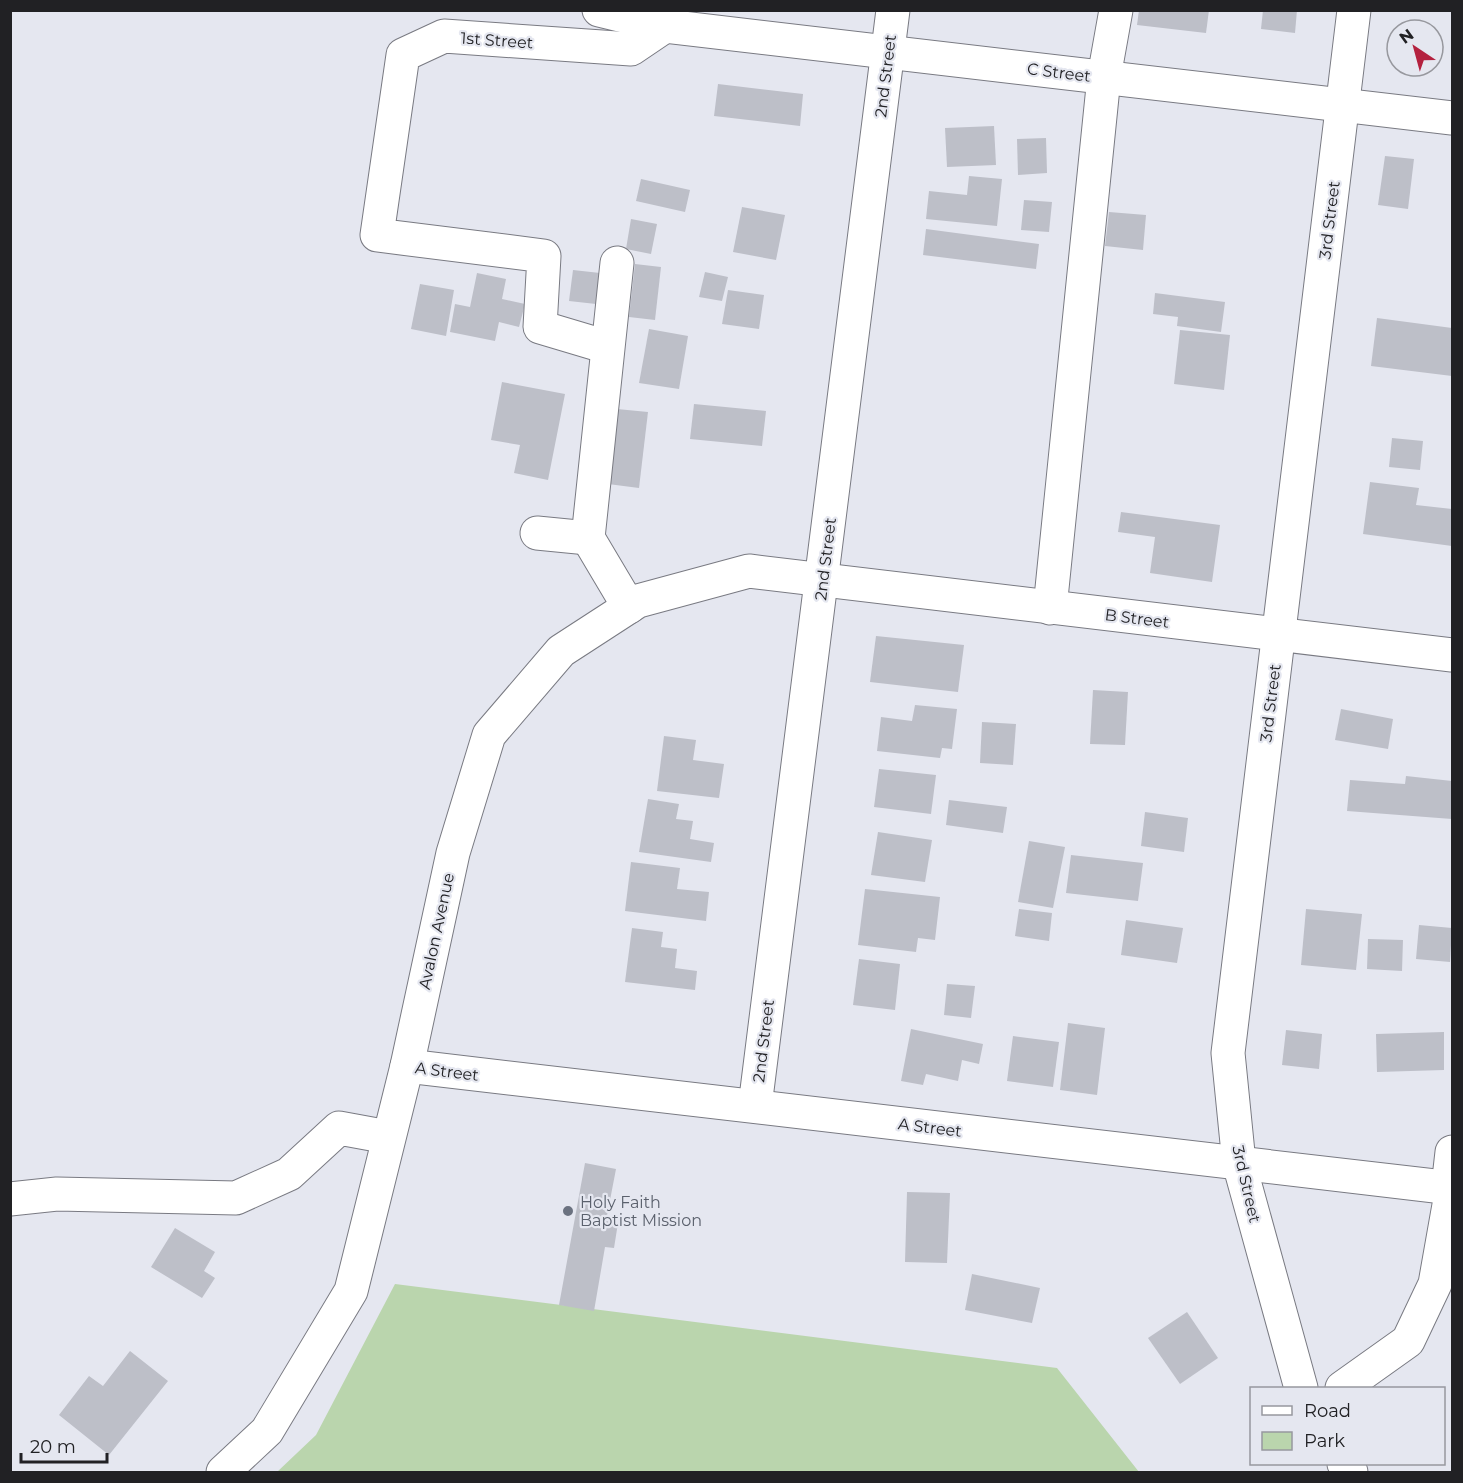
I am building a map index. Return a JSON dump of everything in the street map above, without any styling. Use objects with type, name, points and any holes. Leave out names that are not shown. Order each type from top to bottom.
[{"type":"street","points":[[599,10],[665,26]]},
{"type":"street","name":"2nd Street","points":[[755,1106],[892,10]]},
{"type":"street","points":[[1050,608],[1104,77],[1116,10]]},
{"type":"street","name":"3rd Street","points":[[1300,1387],[1239,1163],[1228,1053],[1354,10]]},
{"type":"street","name":"C Street","points":[[665,26],[1452,118]]},
{"type":"street","name":"1st Street","points":[[607,347],[540,327],[544,256],[377,235],[403,56],[444,36],[631,49],[665,26]]},
{"type":"street","points":[[617,262],[588,538],[629,607]]},
{"type":"street","points":[[537,533],[588,538]]},
{"type":"street","name":"Avalon Avenue","points":[[222,1473],[267,1431],[351,1292],[407,1066],[453,853],[489,735],[561,651],[638,602],[749,571],[822,581]]},
{"type":"street","name":"B Street","points":[[822,581],[1452,655]]},
{"type":"street","name":"A Street","points":[[407,1066],[1451,1188]]},
{"type":"street","points":[[10,1199],[57,1194],[236,1198],[289,1174],[339,1128],[388,1137]]},
{"type":"street","points":[[1345,1387],[1408,1341],[1435,1284],[1451,1188],[1452,1152]]},
{"type":"green space","points":[[395,1284],[1057,1368],[1139,1472],[277,1472],[316,1435]]},
{"type":"building","points":[[1139,10],[1209,10],[1206,33],[1137,25]]},
{"type":"building","points":[[1263,10],[1297,10],[1295,33],[1261,29]]},
{"type":"building","points":[[718,84],[803,94],[800,126],[714,116]]},
{"type":"building","points":[[994,126],[996,165],[947,167],[945,128]]},
{"type":"building","points":[[1046,138],[1047,173],[1018,175],[1017,139]]},
{"type":"building","points":[[1385,156],[1414,159],[1408,209],[1378,205]]},
{"type":"building","points":[[969,176],[1002,179],[997,226],[926,219],[929,191],[967,195]]},
{"type":"building","points":[[641,179],[690,190],[685,212],[636,201]]},
{"type":"building","points":[[1024,200],[1052,202],[1049,232],[1021,230]]},
{"type":"building","points":[[742,207],[785,215],[776,260],[733,252]]},
{"type":"building","points":[[1109,212],[1146,215],[1143,250],[1105,246]]},
{"type":"building","points":[[631,219],[657,224],[651,254],[626,249]]},
{"type":"building","points":[[926,229],[1039,244],[1036,269],[923,255]]},
{"type":"building","points":[[635,264],[661,267],[655,320],[629,317]]},
{"type":"building","points":[[573,270],[600,273],[596,304],[569,301]]},
{"type":"building","points":[[705,272],[728,277],[722,301],[699,297]]},
{"type":"building","points":[[477,273],[506,279],[502,299],[525,304],[519,327],[499,322],[495,341],[450,332],[455,304],[470,307]]},
{"type":"building","points":[[420,284],[454,290],[446,336],[411,329]]},
{"type":"building","points":[[728,290],[764,295],[759,329],[722,324]]},
{"type":"building","points":[[1155,293],[1225,302],[1221,332],[1177,326],[1178,317],[1153,314]]},
{"type":"building","points":[[1377,318],[1452,328],[1452,376],[1371,366]]},
{"type":"building","points":[[649,329],[688,336],[679,389],[639,383]]},
{"type":"building","points":[[1180,330],[1230,335],[1224,390],[1174,384]]},
{"type":"building","points":[[502,382],[565,394],[548,480],[514,473],[520,445],[491,440]]},
{"type":"building","points":[[694,404],[766,411],[762,446],[690,439]]},
{"type":"building","points":[[617,409],[648,412],[639,488],[608,484]]},
{"type":"building","points":[[1392,438],[1423,441],[1420,470],[1389,467]]},
{"type":"building","points":[[1370,482],[1419,488],[1416,505],[1452,509],[1452,546],[1363,534]]},
{"type":"building","points":[[1121,512],[1220,525],[1212,582],[1150,573],[1155,537],[1118,532]]},
{"type":"building","points":[[876,636],[964,645],[958,692],[870,682]]},
{"type":"building","points":[[1093,690],[1128,692],[1125,745],[1090,744]]},
{"type":"building","points":[[915,705],[957,709],[952,749],[942,748],[940,758],[877,751],[881,717],[912,721]]},
{"type":"building","points":[[1341,709],[1393,719],[1388,749],[1335,740]]},
{"type":"building","points":[[982,722],[1016,724],[1013,765],[980,763]]},
{"type":"building","points":[[664,736],[696,740],[693,760],[724,764],[719,798],[657,791]]},
{"type":"building","points":[[879,769],[936,775],[931,814],[874,807]]},
{"type":"building","points":[[1406,776],[1452,781],[1452,819],[1347,811],[1350,780],[1405,784]]},
{"type":"building","points":[[648,799],[679,804],[676,819],[693,821],[690,839],[714,843],[711,862],[639,852]]},
{"type":"building","points":[[949,800],[1007,807],[1003,833],[946,825]]},
{"type":"building","points":[[1145,812],[1188,818],[1184,852],[1141,846]]},
{"type":"building","points":[[878,832],[932,840],[925,882],[871,875]]},
{"type":"building","points":[[1029,841],[1065,847],[1053,908],[1018,902]]},
{"type":"building","points":[[1071,855],[1143,863],[1138,901],[1066,893]]},
{"type":"building","points":[[631,862],[680,868],[677,889],[709,892],[706,921],[625,911]]},
{"type":"building","points":[[865,889],[940,897],[935,940],[918,938],[916,952],[858,945]]},
{"type":"building","points":[[1019,909],[1052,913],[1049,941],[1015,936]]},
{"type":"building","points":[[1306,909],[1362,914],[1356,970],[1301,965]]},
{"type":"building","points":[[1126,920],[1183,928],[1177,963],[1121,955]]},
{"type":"building","points":[[1419,925],[1452,928],[1450,962],[1416,959]]},
{"type":"building","points":[[632,928],[663,932],[661,947],[677,949],[675,968],[697,971],[695,990],[625,982]]},
{"type":"building","points":[[1368,939],[1403,940],[1402,971],[1367,969]]},
{"type":"building","points":[[859,959],[900,964],[895,1010],[853,1005]]},
{"type":"building","points":[[947,984],[975,986],[971,1018],[944,1015]]},
{"type":"building","points":[[1068,1023],[1105,1028],[1097,1095],[1060,1090]]},
{"type":"building","points":[[911,1029],[983,1044],[979,1064],[962,1060],[958,1081],[926,1074],[923,1085],[901,1081]]},
{"type":"building","points":[[1286,1030],[1322,1034],[1319,1069],[1282,1065]]},
{"type":"building","points":[[1444,1032],[1444,1070],[1377,1072],[1376,1034]]},
{"type":"building","points":[[1013,1036],[1059,1042],[1053,1087],[1007,1081]]},
{"type":"building","points":[[585,1163],[616,1169],[606,1221],[618,1223],[614,1248],[605,1247],[594,1311],[559,1305]]},
{"type":"building","points":[[907,1192],[950,1193],[947,1263],[905,1262]]},
{"type":"building","points":[[175,1228],[215,1252],[204,1271],[215,1278],[202,1298],[151,1267]]},
{"type":"building","points":[[972,1274],[1040,1288],[1032,1323],[965,1310]]},
{"type":"building","points":[[1187,1312],[1218,1358],[1180,1384],[1148,1338]]},
{"type":"building","points":[[130,1351],[168,1381],[109,1455],[59,1415],[89,1376],[103,1386]]},
{"type":"place","name":"Holy Faith Baptist Mission","points":[[568,1211]]}]
